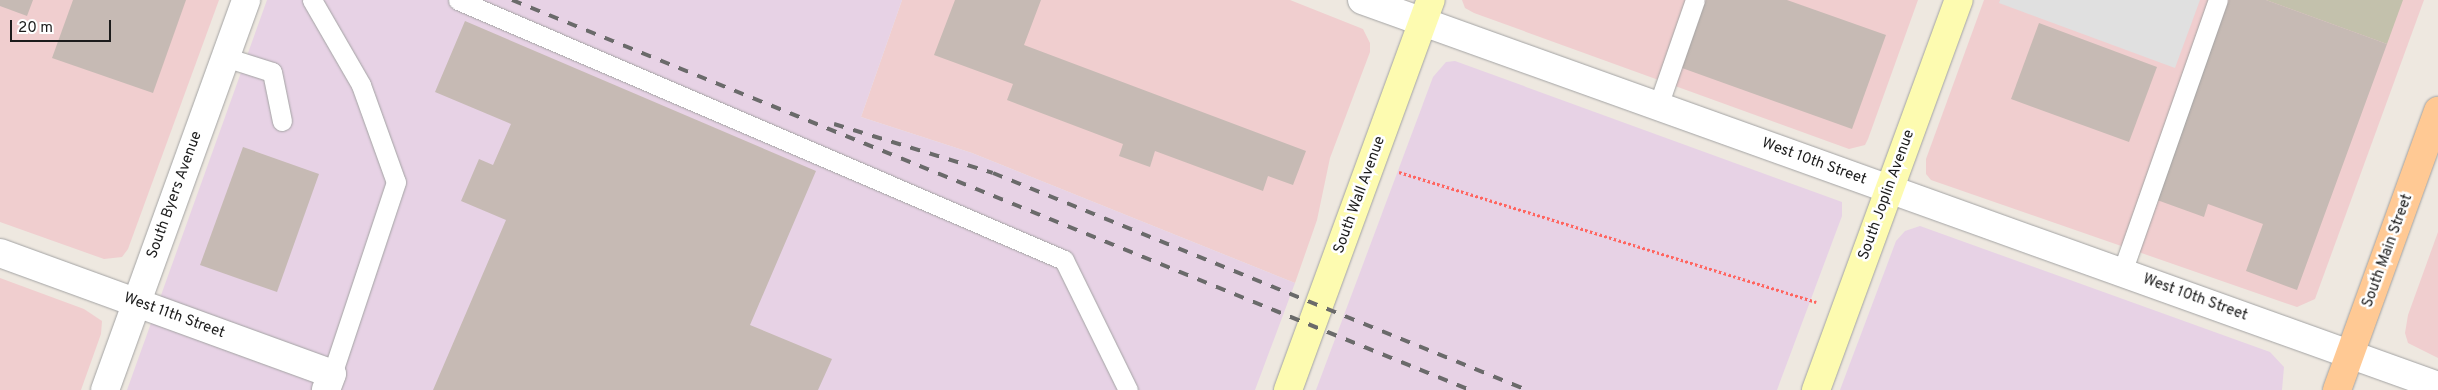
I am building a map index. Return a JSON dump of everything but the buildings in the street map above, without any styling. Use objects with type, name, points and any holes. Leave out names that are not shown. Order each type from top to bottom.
[{"type":"main road","name":"South Main Street","points":[[2337,390],[2438,111]]},
{"type":"street","name":"South Byers Avenue","points":[[105,390],[246,0]]},
{"type":"street","name":"West 10th Street","points":[[1362,0],[1427,11],[1658,106],[2438,386]]},
{"type":"street","name":"South Joplin Avenue","points":[[1816,390],[1959,0]]},
{"type":"street","name":"South Wall Avenue","points":[[1288,390],[1427,11]]},
{"type":"street","name":"West 11th Street","points":[[0,253],[136,302],[329,382]]},
{"type":"lane","points":[[315,0],[361,85],[396,182],[329,382]]},
{"type":"lane","points":[[458,0],[1064,260],[1128,390]]},
{"type":"lane","points":[[1658,106],[1695,0]]},
{"type":"lane","points":[[2122,272],[2218,0]]},
{"type":"lane","points":[[224,57],[272,72],[282,121]]},
{"type":"path","points":[[1371,163],[1845,311]]},
{"type":"shaded area","points":[[0,0],[219,0],[128,249],[122,257],[104,259],[0,222]]},
{"type":"shaded area","points":[[267,0],[902,0],[861,117],[972,153],[1295,283],[1255,390],[127,390]]},
{"type":"shaded area","points":[[902,0],[1290,0],[1363,29],[1370,43],[1370,52],[1330,158],[1317,220],[1295,283],[972,153],[861,117]]},
{"type":"shaded area","points":[[1462,0],[1918,0],[1868,139],[1865,145],[1849,149],[1474,13],[1465,8]]},
{"type":"shaded area","points":[[1984,0],[2424,0],[2315,299],[2297,307],[1931,180],[1926,174],[1926,159]]},
{"type":"shaded area","points":[[2000,0],[2200,0],[2175,68],[1999,3]]},
{"type":"shaded area","points":[[2266,0],[2403,0],[2387,44]]},
{"type":"shaded area","points":[[1455,61],[1842,202],[1842,216],[1777,390],[1316,390],[1433,77],[1446,62]]},
{"type":"shaded area","points":[[1920,226],[2270,352],[2284,367],[2282,390],[1840,390],[1896,241],[1905,231]]},
{"type":"shaded area","points":[[2438,232],[2438,358],[2408,343],[2405,333],[2408,315]]},
{"type":"shaded area","points":[[0,278],[84,309],[102,321],[101,334],[81,390],[0,390]]},
{"type":"railway","points":[[512,0],[1470,390]]},
{"type":"railway","points":[[834,124],[993,173],[1527,390]]}]
